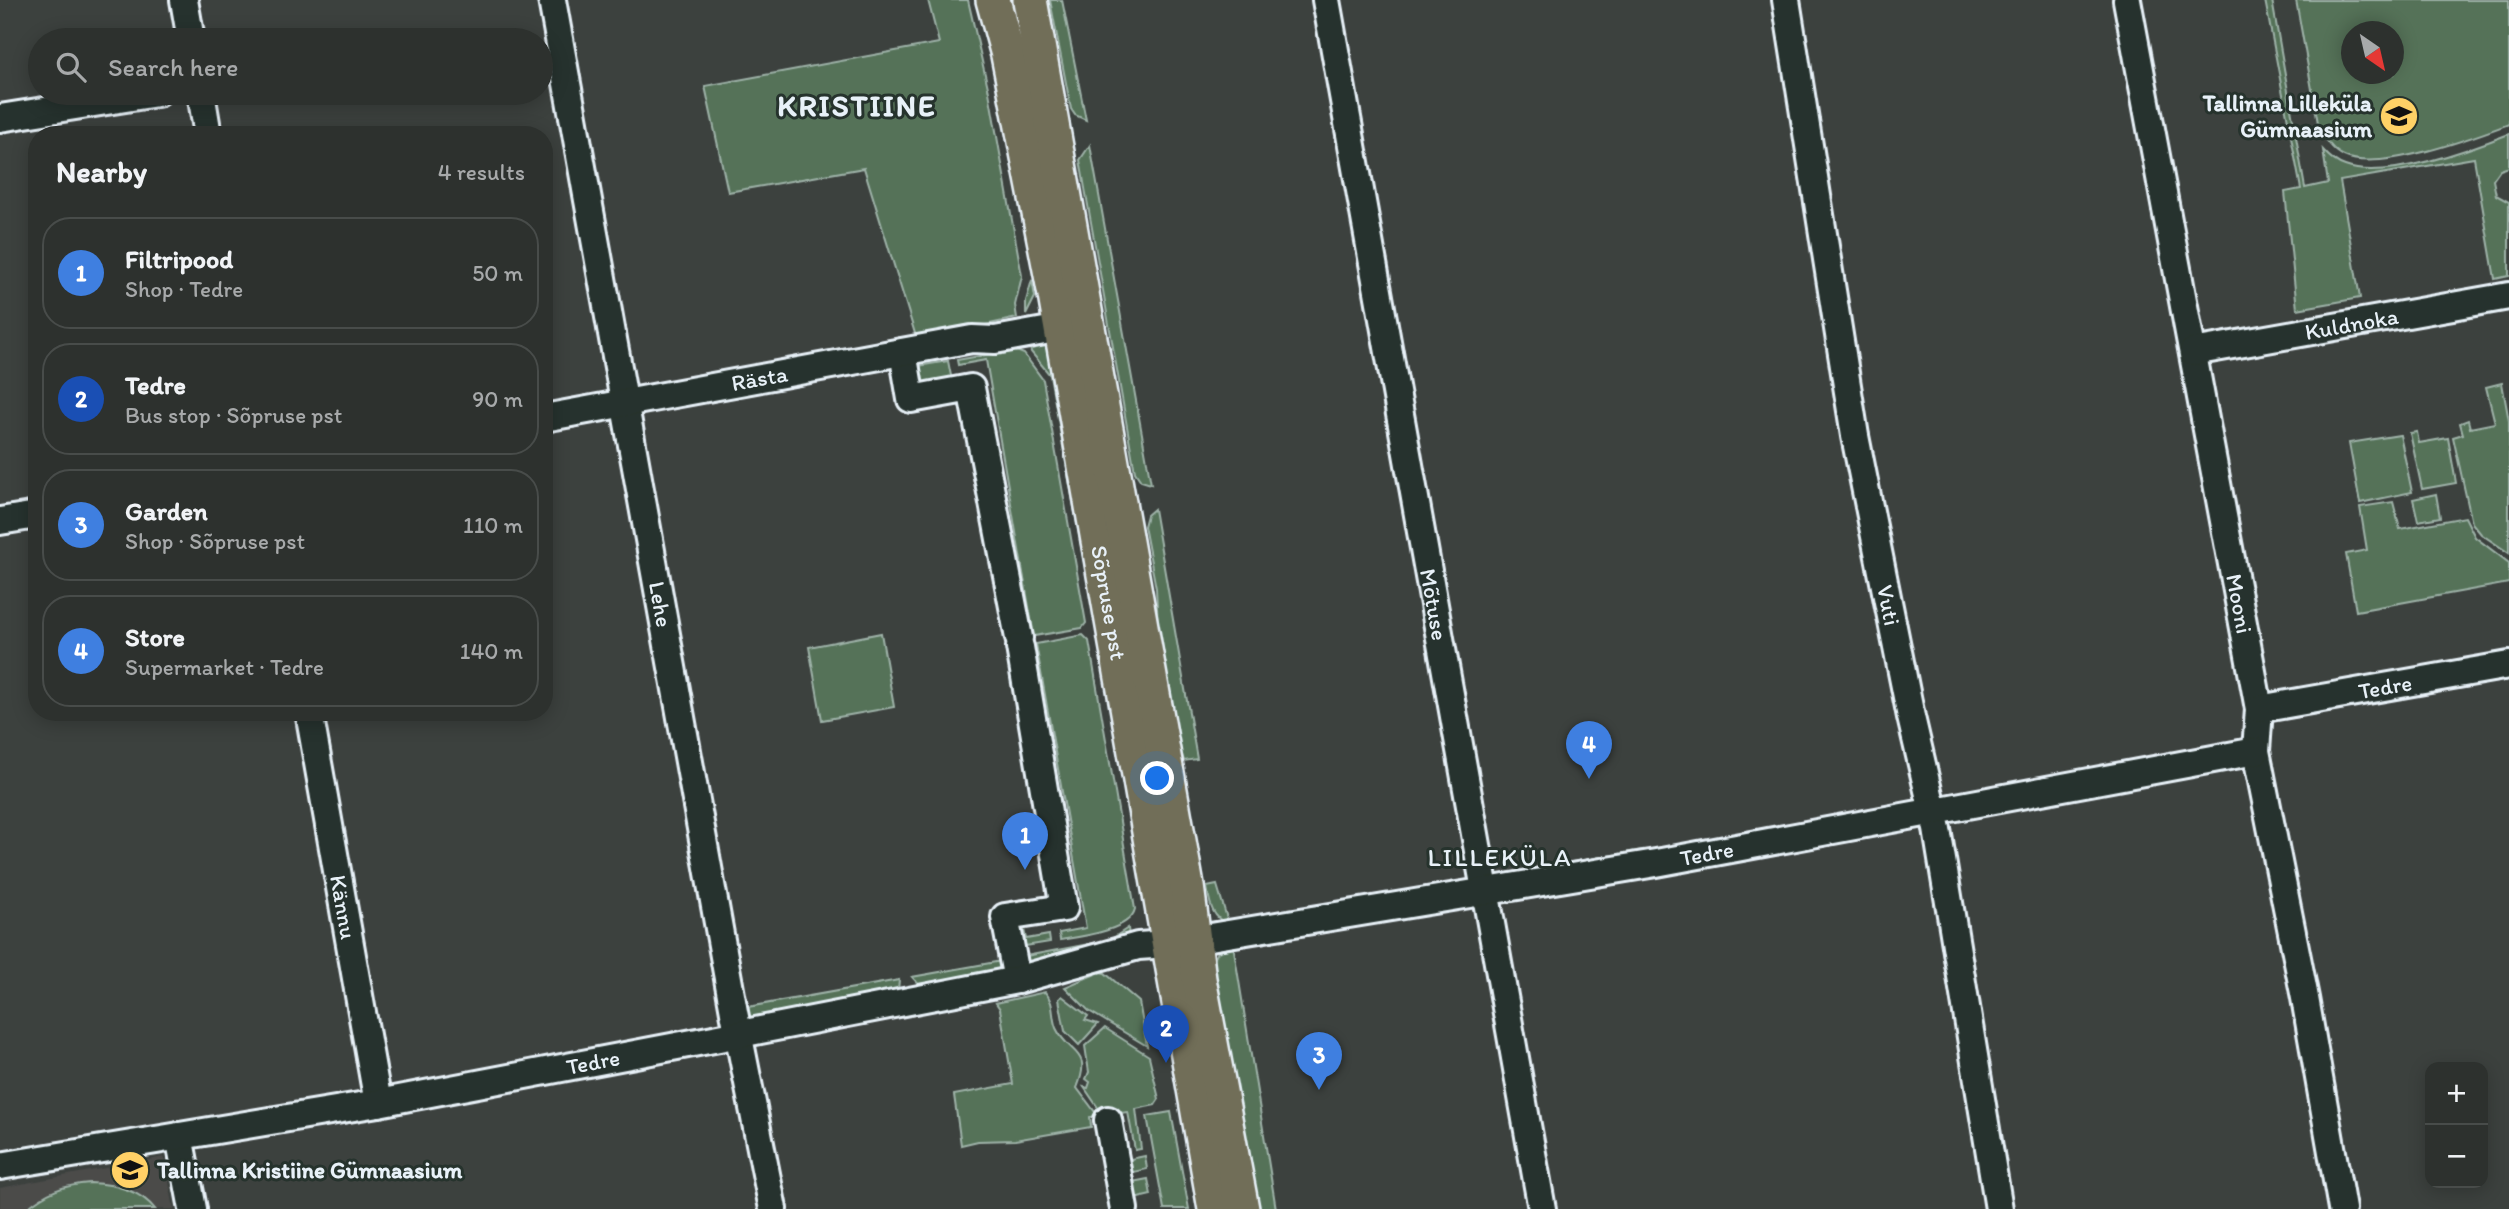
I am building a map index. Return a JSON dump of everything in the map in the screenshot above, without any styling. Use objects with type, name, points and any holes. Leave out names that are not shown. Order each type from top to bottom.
[{"type":"main road","name":"Sõpruse pst","points":[[993,0],[1008,55],[1181,942],[1242,1209]]},
{"type":"main road","name":"Sõpruse pst","points":[[1030,0],[1187,887],[1181,942],[1214,1209]]},
{"type":"street","points":[[184,0],[189,28]]},
{"type":"street","name":"Lehe","points":[[552,0],[773,1209]]},
{"type":"street","name":"Mõtuse","points":[[1326,0],[1542,1209]]},
{"type":"street","name":"Vuti","points":[[1786,0],[1855,436],[1911,717],[1933,811],[1999,1209]]},
{"type":"street","name":"Mooni","points":[[2127,0],[2259,709],[2256,751],[2305,998],[2342,1209]]},
{"type":"street","points":[[0,118],[82,105]]},
{"type":"street","points":[[203,105],[206,126]]},
{"type":"street","name":"Rästa","points":[[553,416],[972,339],[1042,313],[1055,295]]},
{"type":"street","name":"Kuldnoka","points":[[2193,352],[2509,296]]},
{"type":"street","name":"Rästa","points":[[972,339],[995,340],[1061,328]]},
{"type":"street","points":[[903,352],[911,398],[971,388],[1019,643],[1064,908],[1004,917],[1017,980]]},
{"type":"street","points":[[0,521],[28,516]]},
{"type":"street","name":"Tedre","points":[[2259,709],[2509,665]]},
{"type":"street","name":"Kännu","points":[[311,721],[378,1103]]},
{"type":"street","name":"Tedre","points":[[0,1166],[378,1103],[740,1034],[1017,980],[1138,946],[1181,942],[1485,892],[2256,751]]},
{"type":"street","points":[[1108,1120],[1124,1209]]},
{"type":"street","points":[[180,1136],[193,1209]]},
{"type":"shaded area","name":"Tallinna Kristiine Gümnaasium","points":[[164,1157],[174,1209],[0,1209],[0,1188]]},
{"type":"green space","points":[[928,0],[968,0],[989,92],[1022,276],[1015,305],[1017,318],[917,340],[864,168],[728,192],[705,86],[939,43]]},
{"type":"green space","points":[[1050,0],[1062,0],[1086,120],[1075,115],[1071,109]]},
{"type":"green space","points":[[2265,0],[2272,0],[2305,188],[2328,183],[2323,150],[2333,160],[2345,166],[2362,170],[2382,169],[2427,161],[2509,134],[2509,167],[2500,170],[2493,180],[2496,195],[2509,202],[2509,276],[2495,279],[2474,158],[2340,181],[2360,298],[2297,309],[2285,192],[2301,189]]},
{"type":"green space","points":[[2296,0],[2509,0],[2509,124],[2426,151],[2380,160],[2360,160],[2344,156],[2325,138],[2318,123]]},
{"type":"green space","points":[[1090,145],[1151,484],[1141,481],[1135,472],[1080,160]]},
{"type":"green space","points":[[1032,280],[1035,297],[1026,315],[1026,301]]},
{"type":"green space","points":[[1048,341],[1143,888],[1050,375],[1031,352],[1029,342]]},
{"type":"green space","points":[[1014,350],[1024,354],[1043,380],[1086,623],[1082,628],[1034,636],[986,360],[958,365],[957,360]]},
{"type":"green space","points":[[948,361],[952,381],[926,385],[921,383],[918,366]]},
{"type":"green space","points":[[2502,383],[2509,421],[2509,553],[2481,534],[2472,523],[2453,437],[2463,434],[2460,423],[2468,420],[2470,428],[2495,423],[2486,387]]},
{"type":"green space","points":[[2417,432],[2419,443],[2448,438],[2456,483],[2422,489],[2410,433]]},
{"type":"green space","points":[[2400,435],[2412,492],[2360,503],[2349,443]]},
{"type":"green space","points":[[2436,494],[2440,517],[2418,521],[2413,499]]},
{"type":"green space","points":[[2393,502],[2400,529],[2465,517],[2475,537],[2509,563],[2509,583],[2356,611],[2346,554],[2367,550],[2360,507]]},
{"type":"green space","points":[[1154,509],[1197,759],[1184,761],[1161,689],[1156,588],[1144,526],[1147,515]]},
{"type":"green space","points":[[881,633],[894,707],[822,720],[809,647]]},
{"type":"green space","points":[[1083,635],[1089,641],[1135,909],[1131,917],[1114,928],[1060,940],[1059,933],[1086,928],[1036,644]]},
{"type":"green space","points":[[1642,850],[1640,856],[1503,877],[1508,873]]},
{"type":"green space","points":[[1217,885],[1229,925],[1218,918],[1211,904],[1207,887]]},
{"type":"green space","points":[[1023,925],[1026,939],[1049,935],[1050,942],[1019,947],[1017,929]]},
{"type":"green space","points":[[1128,928],[1129,937],[1027,965],[1021,957],[1110,940]]},
{"type":"green space","points":[[1233,944],[1276,1209],[1253,1209],[1212,963],[1218,952]]},
{"type":"green space","points":[[1007,960],[1005,969],[922,988],[912,977]]},
{"type":"green space","points":[[1100,972],[1105,973],[1139,1002],[1147,1046],[1089,1011],[1065,987]]},
{"type":"green space","points":[[899,980],[898,990],[893,993],[756,1020],[745,1014],[742,1008]]},
{"type":"green space","points":[[1045,992],[1050,1000],[1056,1028],[1081,1059],[1081,1075],[1077,1088],[1098,1116],[1090,1117],[1091,1127],[1015,1140],[978,1141],[961,1145],[954,1095],[1013,1084],[1000,1009],[996,1003]]},
{"type":"green space","points":[[1062,996],[1088,1016],[1085,1020],[1098,1024],[1079,1045],[1065,1031],[1059,999]]},
{"type":"green space","points":[[1105,1028],[1149,1056],[1159,1099],[1155,1105],[1136,1109],[1141,1149],[1135,1150],[1128,1112],[1103,1115],[1084,1087],[1088,1088],[1090,1082],[1086,1079],[1089,1072],[1085,1046]]},
{"type":"green space","points":[[1171,1112],[1189,1209],[1164,1209],[1147,1116]]},
{"type":"green space","points":[[1145,1156],[1147,1169],[1129,1173],[1126,1160]]},
{"type":"green space","points":[[1148,1179],[1151,1195],[1134,1199],[1132,1182]]},
{"type":"green space","points":[[90,1183],[134,1192],[155,1209],[26,1209],[56,1190]]},
{"type":"place","name":"Tallinna Lilleküla Gümnaasium","points":[[2399,116]]},
{"type":"place","name":"Store","points":[[1589,779]]},
{"type":"place","name":"Filtripood","points":[[1025,870]]},
{"type":"place","name":"Tedre","points":[[1166,1063]]},
{"type":"place","name":"Garden","points":[[1319,1090]]},
{"type":"place","name":"Tallinna Kristiine Gümnaasium","points":[[130,1170]]},
{"type":"district","name":"KRISTIINE","points":[[857,106]]},
{"type":"district","name":"LILLEKÜLA","points":[[1500,857]]}]
